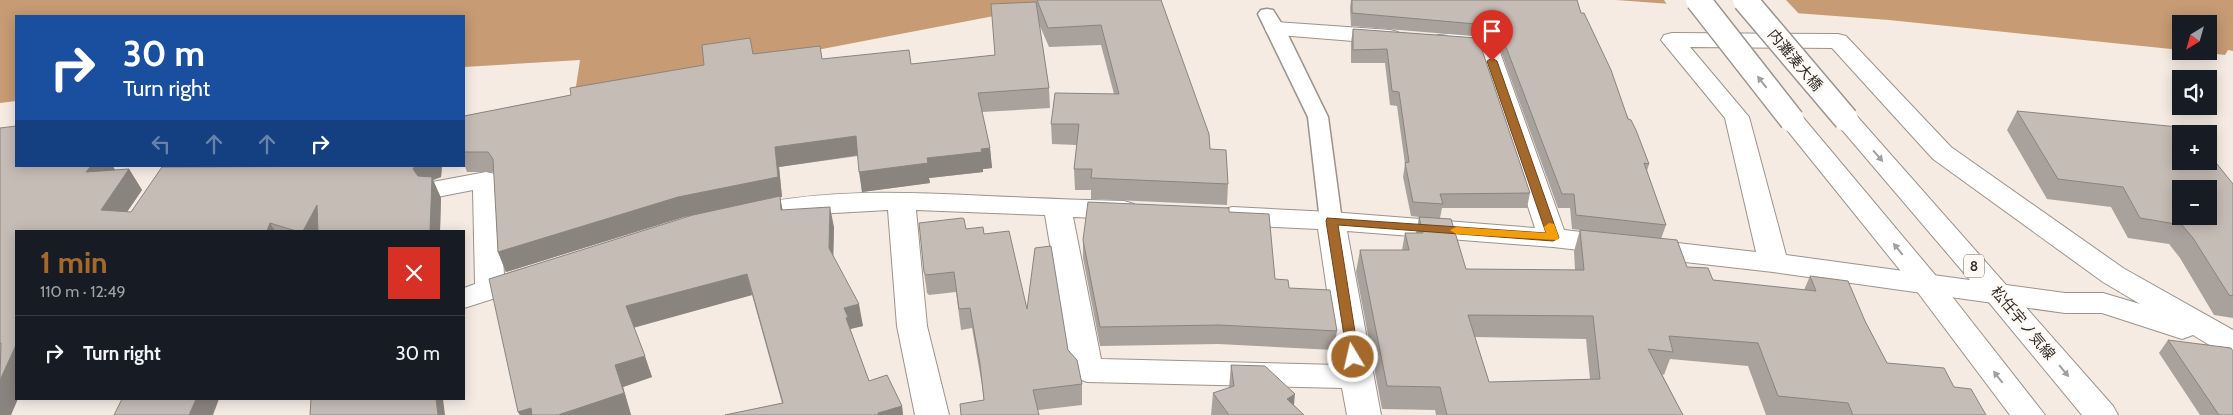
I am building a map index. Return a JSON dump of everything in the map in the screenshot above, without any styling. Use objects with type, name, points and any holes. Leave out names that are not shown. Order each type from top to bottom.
[{"type":"street","points":[[1698,0],[1792,120],[1926,284],[2028,415]]},
{"type":"street","name":"内灘湊大橋","points":[[1745,0],[1846,119]]},
{"type":"street","points":[[1271,21],[1414,38],[1486,44],[1553,238]]},
{"type":"street","points":[[1773,264],[1737,117],[1672,40],[1838,41],[1942,153],[2113,275],[2230,342]]},
{"type":"street","name":"松任宇ノ気線","points":[[1846,119],[2101,415]]},
{"type":"street","points":[[437,189],[486,180],[490,289]]},
{"type":"street","points":[[901,201],[912,326],[932,415]]},
{"type":"street","points":[[722,220],[779,207],[839,202],[901,201],[1150,212]]},
{"type":"street","points":[[1056,207],[1087,370],[1356,377]]},
{"type":"street","points":[[1207,214],[1331,221],[1553,238],[1773,264],[2065,303],[2103,303],[2230,342]]},
{"type":"street","points":[[1331,221],[1356,377],[1364,415]]},
{"type":"street","points":[[465,298],[555,269]]},
{"type":"street","points":[[2103,303],[2113,275]]},
{"type":"lane","points":[[1271,21],[1318,116],[1331,221]]},
{"type":"shaded area","points":[[0,0],[1104,0],[994,16],[770,59],[707,75],[575,93],[580,60],[465,67],[465,15],[15,15],[15,101],[0,103]]},
{"type":"shaded area","points":[[1616,0],[2233,0],[2233,51],[2228,50],[2225,55],[2218,54],[2218,15],[2172,15],[2172,49],[1889,20]]},
{"type":"pier","points":[[1664,0],[1786,0],[1801,16],[1668,6]]},
{"type":"building","points":[[1037,0],[1161,0],[1209,134],[1210,149],[1226,150],[1228,184],[1091,178],[1092,169],[1074,169],[1079,124],[1051,124],[1055,93],[1119,94],[1101,25],[1048,28]]},
{"type":"building","points":[[1352,0],[1577,0],[1581,13],[1584,13],[1611,70],[1628,119],[1631,120],[1636,130],[1649,164],[1644,163],[1666,225],[1576,215],[1574,194],[1562,194],[1498,26],[1352,13]]},
{"type":"building","points":[[1036,2],[1049,88],[978,93],[990,148],[981,149],[982,152],[927,158],[928,163],[859,172],[856,136],[775,147],[778,177],[678,197],[498,252],[493,159],[488,152],[465,152],[465,116],[571,95],[570,88],[704,65],[702,45],[750,38],[753,54],[820,46],[822,59],[909,50],[911,64],[995,55],[991,4]]},
{"type":"building","points":[[1353,29],[1478,38],[1530,193],[1440,194],[1443,204],[1413,202],[1405,163],[1409,162],[1399,92],[1392,91],[1387,49],[1353,50]]},
{"type":"building","points":[[2017,111],[2172,126],[2172,170],[2217,170],[2217,164],[2233,184],[2233,296],[2229,295],[2193,238],[2182,225],[2217,225],[2217,180],[2172,180],[2172,223],[2140,218],[2123,187],[2058,179]]},
{"type":"building","points":[[15,126],[15,167],[90,167],[86,172],[129,169],[101,210],[131,212],[162,167],[414,167],[413,169],[418,176],[432,177],[430,230],[318,230],[317,205],[304,230],[293,230],[270,223],[267,230],[15,230],[15,347],[0,380],[0,128]]},
{"type":"building","points":[[780,196],[781,210],[830,207],[829,248],[859,304],[844,308],[848,317],[846,318],[869,381],[887,375],[902,406],[878,413],[878,415],[725,415],[783,403],[747,274],[626,306],[645,356],[615,365],[624,393],[558,415],[532,415],[531,408],[518,412],[489,279],[693,215]]},
{"type":"building","points":[[1088,202],[1229,208],[1229,212],[1269,214],[1275,279],[1288,280],[1289,288],[1330,290],[1337,331],[1219,325],[1100,327],[1083,240]]},
{"type":"building","points":[[1419,217],[1451,219],[1466,269],[1584,270],[1580,230],[1677,240],[1687,267],[1708,268],[1713,280],[1816,291],[1810,276],[1848,281],[1865,321],[1887,363],[1944,368],[1954,387],[1971,389],[1986,415],[1853,415],[1848,403],[1778,396],[1758,343],[1669,336],[1673,352],[1648,349],[1683,415],[1447,415],[1440,387],[1387,386],[1360,250],[1409,250],[1405,233],[1423,233]],"holes":[[[1468,315],[1593,316],[1600,379],[1489,382]]]},
{"type":"building","points":[[964,219],[966,229],[983,227],[984,234],[1009,231],[1027,309],[1035,248],[1051,246],[1068,350],[1077,360],[1082,384],[1033,390],[1039,415],[961,415],[960,404],[984,400],[970,308],[959,309],[954,272],[926,275],[924,272],[919,223]]},
{"type":"building","points":[[2168,340],[2231,348],[2233,351],[2233,415],[2219,415]]},
{"type":"building","points":[[1231,365],[1265,366],[1295,394],[1287,399],[1304,415],[1229,415],[1213,393],[1234,386]]},
{"type":"building","points":[[122,400],[196,400],[189,415],[114,415]]},
{"type":"building","points":[[311,400],[436,400],[438,415],[310,415]]},
{"type":"slow traffic","points":[[1456,230],[1553,238],[1549,227]]},
{"type":"route","points":[[1353,357],[1331,221],[1553,238],[1492,61]]}]
